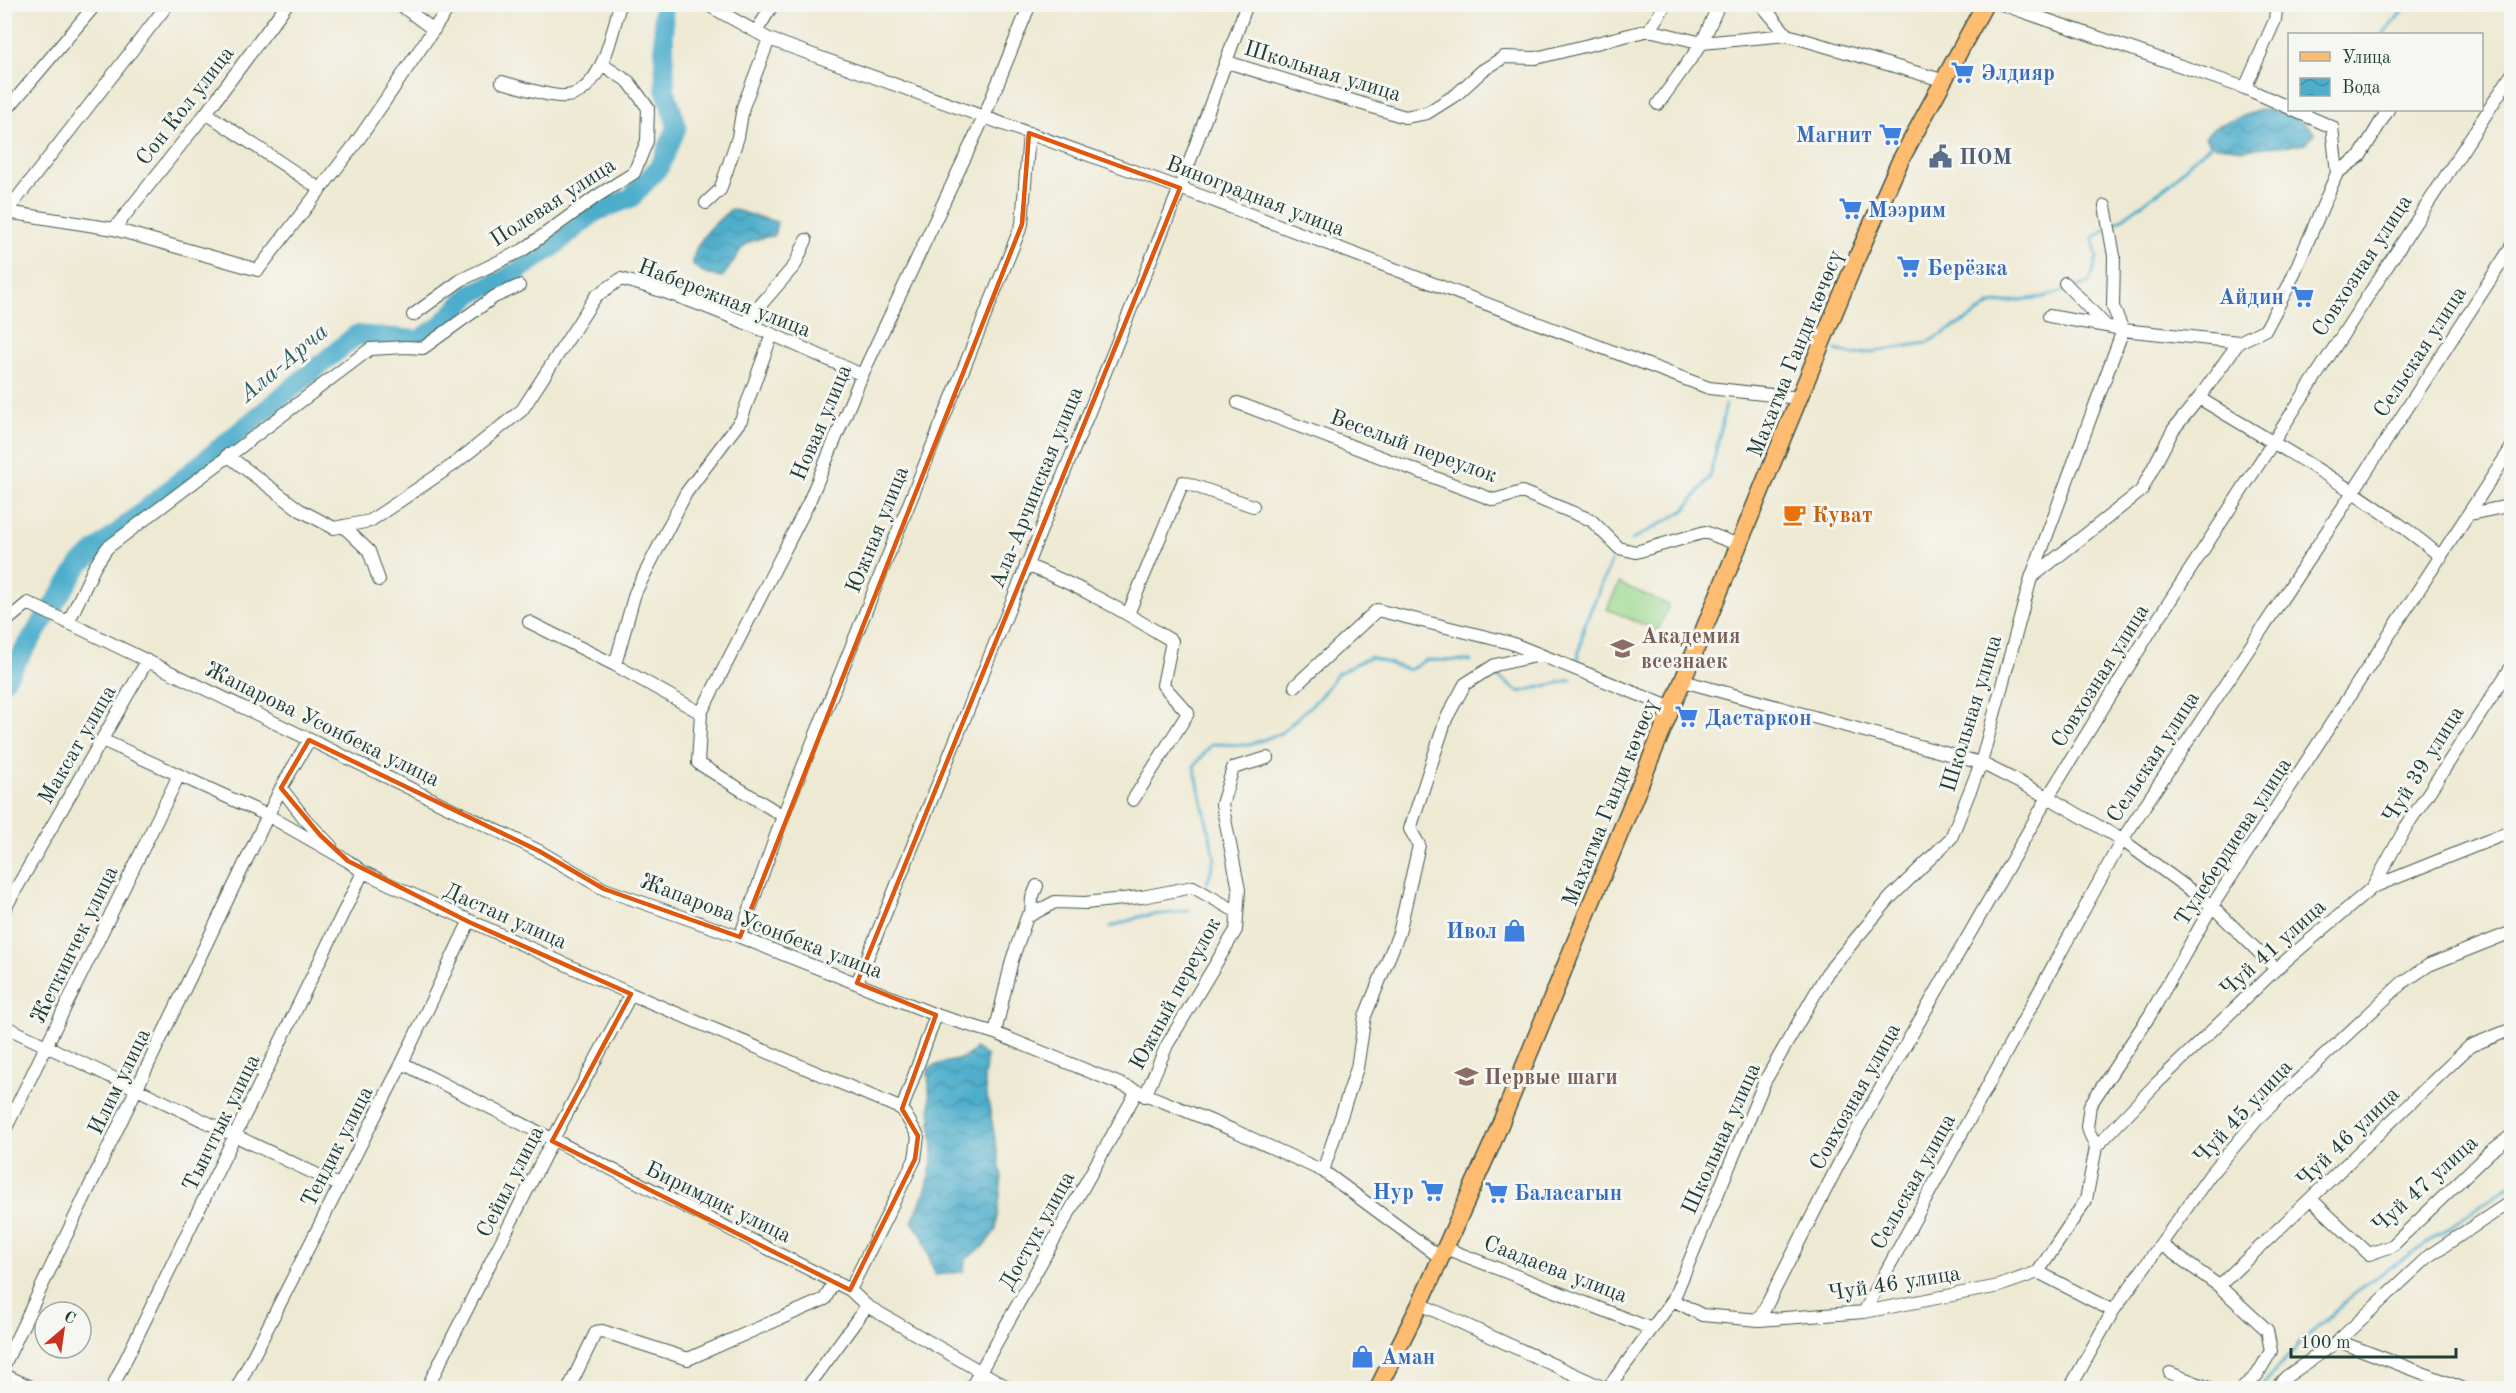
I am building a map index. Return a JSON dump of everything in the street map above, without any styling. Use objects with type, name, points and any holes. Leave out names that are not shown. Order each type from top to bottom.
[{"type":"main road","name":"Махатма Ганди көчөсү","points":[[1378,1389],[1492,1144],[1799,398],[1900,161],[1985,4]]},
{"type":"street","points":[[4,113],[96,4]]},
{"type":"street","points":[[168,4],[6,213],[114,229],[258,270],[356,143],[451,4]]},
{"type":"street","name":"Сон Кол улица","points":[[114,229],[206,113],[287,4]]},
{"type":"street","points":[[399,4],[434,30]]},
{"type":"street","points":[[502,82],[564,97],[579,93],[603,64],[620,4]]},
{"type":"street","name":"Виноградная улица","points":[[706,4],[769,39],[1180,188],[1709,388],[1799,398]]},
{"type":"street","points":[[756,32],[773,4]]},
{"type":"street","name":"Новая улица","points":[[783,816],[698,763],[701,713],[808,504],[862,375],[984,117],[1030,4]]},
{"type":"street","name":"Ала-Арчинская улица","points":[[856,983],[1180,188],[1247,4]]},
{"type":"street","points":[[1649,30],[1666,4]]},
{"type":"street","points":[[1658,104],[1702,43],[1719,4]]},
{"type":"street","points":[[1761,4],[1787,34],[1942,80]]},
{"type":"street","points":[[2001,4],[2245,88],[2288,108]]},
{"type":"street","points":[[2245,88],[2276,20],[2276,10],[2272,4]]},
{"type":"street","name":"Школьная улица","points":[[1227,62],[1405,117],[1427,112],[1457,94],[1482,71],[1504,57],[1536,58],[1649,30],[1702,43],[1787,34]]},
{"type":"street","points":[[706,203],[720,189],[738,137],[743,107],[769,39]]},
{"type":"street","name":"Полевая улица","points":[[413,315],[461,280],[523,250],[597,196],[634,173],[647,141],[648,108],[629,82],[603,64]]},
{"type":"street","name":"Совхозная улица","points":[[1759,1320],[1850,1142],[2048,797],[2271,442],[2511,74]]},
{"type":"street","points":[[2031,578],[2141,491],[2173,430],[2239,342],[2266,329],[2289,285],[2337,172],[2332,127],[2296,111]]},
{"type":"street","points":[[2337,172],[2360,156],[2387,111]]},
{"type":"street","points":[[206,113],[320,189]]},
{"type":"street","name":"Южная улица","points":[[740,937],[783,816],[1022,224],[1029,133]]},
{"type":"street","points":[[2105,206],[2114,256],[2113,307],[2123,330]]},
{"type":"street","points":[[746,323],[795,265],[806,240]]},
{"type":"street","name":"Сельская улица","points":[[1864,1312],[2122,840],[2511,246]]},
{"type":"street","name":"Набережная улица","points":[[227,456],[300,510],[334,528],[370,521],[453,465],[522,410],[596,296],[621,279],[663,290],[746,323],[862,375]]},
{"type":"street","points":[[2065,283],[2106,327]]},
{"type":"street","points":[[68,623],[95,566],[107,548],[227,456],[370,350],[423,348],[494,297],[519,286]]},
{"type":"street","points":[[2049,316],[2123,330],[2239,342]]},
{"type":"street","name":"Школьная улица","points":[[1606,1389],[1673,1300],[1765,1082],[1827,973],[1890,898],[1951,838],[1981,763],[2031,578],[2123,330]]},
{"type":"street","points":[[615,664],[635,593],[686,493],[741,420],[772,334]]},
{"type":"street","points":[[2199,398],[2352,492],[2418,537],[2441,557]]},
{"type":"street","name":"Веселый переулок","points":[[1238,403],[1494,500],[1522,492],[1591,520],[1619,548],[1636,552],[1705,532],[1739,545]]},
{"type":"street","name":"Тулебердиева улица","points":[[2038,1272],[2086,1200],[2096,1147],[2087,1128],[2090,1105],[2150,1015],[2212,906],[2470,514],[2511,447]]},
{"type":"street","points":[[1128,614],[1183,482],[1252,506]]},
{"type":"street","points":[[2470,514],[2510,505]]},
{"type":"street","points":[[343,526],[369,551],[379,580]]},
{"type":"street","points":[[1026,565],[1128,614],[1172,641],[1163,685],[1188,712],[1133,800]]},
{"type":"street","name":"Жапарова Усонбека улица","points":[[4,623],[28,603],[539,851],[604,889],[740,937],[936,1015],[995,1033],[1233,1130],[1323,1171],[1443,1253]]},
{"type":"street","points":[[1295,686],[1377,610],[1511,643],[1672,708]]},
{"type":"street","points":[[530,622],[615,664],[701,713]]},
{"type":"street","points":[[1323,1171],[1357,1068],[1365,1016],[1399,933],[1419,845],[1410,829],[1446,719],[1465,684],[1495,665],[1540,655]]},
{"type":"street","name":"Максат улица","points":[[4,910],[147,661]]},
{"type":"street","name":"Чуй 39 улица","points":[[2373,887],[2406,827],[2511,666]]},
{"type":"street","points":[[1683,681],[1981,763],[2048,797],[2122,840],[2212,906],[2276,969]]},
{"type":"street","name":"Дастан улица","points":[[102,740],[269,816],[363,872],[469,922],[902,1109]]},
{"type":"street","name":"Илим улица","points":[[4,1365],[281,788],[309,740]]},
{"type":"street","name":"Южный переулок","points":[[1141,1094],[1167,1045],[1236,930],[1239,890],[1222,804],[1233,768],[1267,758]]},
{"type":"street","name":"Жеткинчек улица","points":[[4,1132],[179,775]]},
{"type":"street","points":[[281,788],[320,835],[348,861]]},
{"type":"street","name":"Чуй 41 улица","points":[[2096,1147],[2155,1084],[2276,969],[2373,887],[2511,831]]},
{"type":"street","name":"Тынчтык улица","points":[[112,1389],[363,872]]},
{"type":"street","points":[[1031,915],[1032,898],[1038,886]]},
{"type":"street","points":[[995,1033],[1012,960],[1028,917],[1055,902],[1085,903],[1142,897],[1193,887],[1237,912]]},
{"type":"street","name":"Тендик улица","points":[[237,1389],[402,1064],[469,922]]},
{"type":"street","name":"Чуй 45 улица","points":[[2070,1389],[2113,1311],[2210,1175],[2260,1116],[2402,983],[2428,965],[2511,932]]},
{"type":"street","name":"Сейил улица","points":[[427,1389],[552,1141],[632,994]]},
{"type":"street","points":[[850,1290],[915,1160],[918,1136],[902,1109],[936,1015]]},
{"type":"street","points":[[4,1026],[339,1185]]},
{"type":"street","name":"Чуй 46 улица","points":[[2219,1286],[2470,1046],[2511,1029]]},
{"type":"street","name":"Биримдик улица","points":[[402,1064],[834,1281],[850,1290],[867,1306],[1010,1389]]},
{"type":"street","name":"Достук улица","points":[[972,1389],[1141,1094]]},
{"type":"street","name":"Чуй 47 улица","points":[[2311,1199],[2369,1254],[2392,1246],[2490,1152],[2511,1135]]},
{"type":"street","points":[[2276,1389],[2286,1377],[2338,1341],[2430,1255],[2511,1201]]},
{"type":"street","points":[[2162,1245],[2219,1286],[2267,1330],[2271,1351],[2257,1375],[2243,1389]]},
{"type":"street","name":"Саадаева улица","points":[[1443,1253],[1652,1329]]},
{"type":"street","points":[[2038,1272],[2113,1311]]},
{"type":"street","name":"Чуй 46 улица","points":[[1673,1300],[1702,1315],[1759,1320],[1864,1312],[1999,1286],[2038,1272]]},
{"type":"street","points":[[569,1389],[596,1332],[602,1331],[688,1359],[825,1299],[834,1281]]},
{"type":"street","points":[[1419,1304],[1606,1389]]},
{"type":"street","points":[[807,1389],[867,1306]]},
{"type":"street","points":[[2338,1341],[2462,1389]]},
{"type":"street","points":[[2170,1373],[2209,1389]]},
{"type":"street","points":[[4,1375],[33,1389]]},
{"type":"highlighted area","points":[[1029,133],[1180,188],[857,983],[936,1015],[902,1109],[918,1136],[915,1159],[850,1290],[552,1141],[631,994],[469,922],[348,861],[320,835],[281,788],[309,740],[539,851],[604,889],[740,937],[1022,224]]},
{"type":"green space","points":[[1619,583],[1669,605],[1658,631],[1607,609]]},
{"type":"water","points":[[2262,109],[2298,120],[2315,133],[2306,144],[2244,149],[2211,145],[2205,137],[2214,127]]},
{"type":"water","points":[[731,209],[777,222],[774,236],[746,244],[722,277],[706,274],[693,265],[696,249],[718,220]]},
{"type":"water","points":[[975,1048],[987,1056],[984,1079],[1002,1177],[996,1230],[983,1247],[966,1259],[963,1272],[935,1275],[922,1235],[912,1222],[927,1187],[933,1156],[928,1070],[965,1057]]},
{"type":"waterway","name":"Ала-Арча","points":[[4,681],[80,564],[356,335],[419,340],[439,327],[472,293],[504,280],[550,249],[595,212],[631,198],[660,166],[677,127],[665,89],[663,4]]},
{"type":"waterway","points":[[2384,33],[2409,4]]},
{"type":"waterway","points":[[2113,225],[2171,183],[2192,160],[2211,145]]},
{"type":"waterway","points":[[2073,288],[2089,283],[2097,258],[2093,238],[2105,230]]},
{"type":"waterway","points":[[1836,350],[1853,355],[1926,343],[1991,304],[2043,297],[2067,290]]},
{"type":"waterway","points":[[1632,540],[1685,510],[1710,477],[1726,405]]},
{"type":"waterway","points":[[1578,658],[1584,626],[1611,562]]},
{"type":"waterway","points":[[1207,883],[1215,858],[1194,766],[1212,744],[1249,745],[1281,733],[1319,698],[1338,673],[1370,657],[1409,670],[1426,660],[1471,661]]},
{"type":"waterway","points":[[1498,677],[1519,692],[1571,680]]},
{"type":"waterway","points":[[1110,927],[1142,916],[1190,911]]},
{"type":"waterway","points":[[2260,1388],[2301,1342],[2362,1287],[2512,1184]]},
{"type":"place","name":"Элдияр","points":[[1963,72]]},
{"type":"place","name":"Магнит","points":[[1890,134]]},
{"type":"place","name":"ПОМ","points":[[1941,156]]},
{"type":"place","name":"Мээрим","points":[[1850,209]]},
{"type":"place","name":"Берёзка","points":[[1909,267]]},
{"type":"place","name":"Айдин","points":[[2302,296]]},
{"type":"place","name":"Куват","points":[[1794,514]]},
{"type":"place","name":"Академия всезнаек","points":[[1623,648]]},
{"type":"place","name":"Дастаркон","points":[[1687,717]]},
{"type":"place","name":"Ивол","points":[[1515,930]]},
{"type":"place","name":"Первые шаги","points":[[1466,1076]]},
{"type":"place","name":"Нур","points":[[1432,1191]]},
{"type":"place","name":"Баласагын","points":[[1496,1192]]},
{"type":"place","name":"Аман","points":[[1363,1356]]}]
